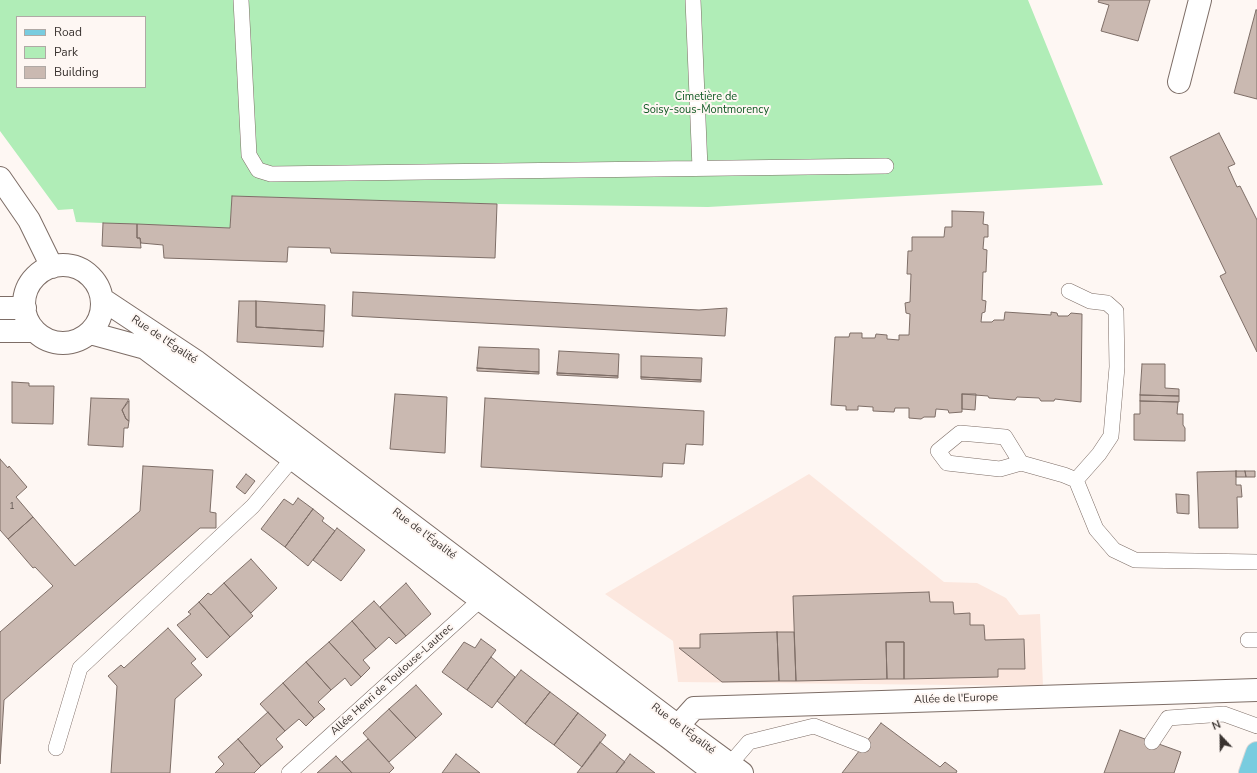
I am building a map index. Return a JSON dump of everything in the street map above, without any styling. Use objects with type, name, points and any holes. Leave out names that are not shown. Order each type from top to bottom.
[{"type":"main road","points":[[1250,773],[1257,753]]},
{"type":"street","points":[[1179,82],[1200,0]]},
{"type":"street","points":[[0,178],[29,220],[52,267]]},
{"type":"street","points":[[65,265],[79,268],[90,276],[98,286],[102,299],[102,312],[98,323],[90,333],[80,340],[68,343],[56,343],[44,339],[34,331],[28,320],[25,308],[25,299],[31,282],[37,276],[52,267],[65,265]]},
{"type":"street","name":"Rue de l'Égalité","points":[[102,299],[197,362],[299,451]]},
{"type":"street","points":[[0,308],[25,308]]},
{"type":"street","points":[[0,331],[34,331]]},
{"type":"street","name":"Rue de l'Égalité","points":[[90,333],[145,348],[299,451],[488,594],[673,731],[729,770]]},
{"type":"street","name":"Allée de l'Europe","points":[[673,731],[694,708],[1257,690]]},
{"type":"lane","points":[[241,0],[249,155],[258,170],[271,174],[886,166]]},
{"type":"lane","points":[[693,0],[700,168]]},
{"type":"lane","points":[[1069,291],[1090,301],[1107,303],[1116,310],[1117,367],[1111,436],[1099,454],[1076,480]]},
{"type":"lane","points":[[1021,463],[1005,437],[960,433],[938,451],[947,463],[1000,469],[1021,463],[1064,475],[1076,480],[1096,529],[1114,550],[1135,560],[1257,562]]},
{"type":"lane","points":[[56,748],[80,668],[253,506],[299,451]]},
{"type":"lane","name":"Allée Henri de Toulouse-Lautrec","points":[[289,773],[488,594]]},
{"type":"lane","points":[[1152,742],[1168,718],[1224,714],[1257,726]]},
{"type":"lane","points":[[729,770],[749,742],[814,726],[863,745]]},
{"type":"shaded area","points":[[809,474],[944,582],[977,583],[1006,598],[1019,615],[1040,614],[1043,686],[678,682],[673,641],[605,594]]},
{"type":"green space","name":"Cimetière de Soisy-sous-Montmorency","points":[[0,0],[1028,0],[1103,185],[708,207],[497,204],[232,196],[230,228],[76,222],[73,209],[58,210],[0,131]]},
{"type":"building","points":[[1099,0],[1150,0],[1138,41],[1101,31],[1109,5],[1098,2]]},
{"type":"building","points":[[1257,10],[1257,99],[1234,93]]},
{"type":"building","points":[[1219,133],[1235,164],[1228,167],[1237,187],[1240,186],[1257,220],[1257,352],[1220,276],[1226,273],[1170,157]]},
{"type":"building","points":[[232,196],[497,204],[495,258],[331,253],[330,248],[288,247],[287,262],[164,258],[163,245],[141,243],[140,238],[137,238],[137,224],[230,228]]},
{"type":"building","points":[[952,211],[984,212],[983,224],[988,225],[988,237],[984,237],[983,249],[987,250],[986,272],[983,272],[982,300],[986,301],[985,312],[982,313],[981,322],[1004,320],[1005,312],[1051,315],[1051,312],[1057,313],[1058,316],[1068,316],[1071,313],[1082,314],[1081,402],[1055,399],[1054,401],[1041,401],[1039,398],[1017,397],[1015,400],[962,394],[962,412],[949,413],[948,410],[936,409],[935,417],[924,417],[921,419],[909,418],[909,408],[895,408],[894,412],[873,411],[873,407],[858,406],[858,410],[846,410],[846,406],[831,405],[835,337],[849,337],[850,333],[862,333],[862,338],[875,338],[876,334],[887,335],[887,339],[899,340],[899,335],[909,335],[910,314],[906,313],[905,303],[910,302],[911,274],[907,274],[908,251],[912,251],[912,237],[944,237],[945,227],[952,227]]},
{"type":"building","points":[[103,223],[137,224],[137,238],[140,238],[141,248],[102,246]]},
{"type":"building","points":[[353,292],[699,310],[727,308],[725,336],[352,316]]},
{"type":"building","points":[[239,301],[256,301],[256,327],[324,331],[323,347],[237,342]]},
{"type":"building","points":[[256,301],[325,305],[324,331],[256,327]]},
{"type":"building","points":[[479,347],[539,349],[539,372],[477,368]]},
{"type":"building","points":[[559,351],[619,354],[618,376],[557,373]]},
{"type":"building","points":[[641,356],[702,358],[701,380],[641,377]]},
{"type":"building","points":[[1142,364],[1165,364],[1165,388],[1179,389],[1179,396],[1140,395]]},
{"type":"building","points":[[477,368],[539,372],[539,374],[477,371]]},
{"type":"building","points":[[557,373],[618,376],[618,378],[557,375]]},
{"type":"building","points":[[641,377],[701,380],[701,382],[641,379]]},
{"type":"building","points":[[12,382],[29,383],[29,386],[54,386],[53,424],[12,423]]},
{"type":"building","points":[[395,394],[447,397],[445,453],[390,449]]},
{"type":"building","points":[[962,394],[976,394],[975,410],[962,409]]},
{"type":"building","points":[[1140,395],[1179,396],[1179,402],[1140,401]]},
{"type":"building","points":[[91,398],[129,399],[122,410],[126,419],[129,421],[128,428],[124,428],[123,447],[88,445]]},
{"type":"building","points":[[485,398],[704,411],[703,445],[686,444],[684,464],[663,463],[662,477],[481,467]]},
{"type":"building","points":[[129,401],[129,421],[126,419],[122,410]]},
{"type":"building","points":[[1140,401],[1178,402],[1177,414],[1183,414],[1185,441],[1134,440],[1134,414],[1140,414]]},
{"type":"building","points":[[0,459],[8,468],[9,466],[27,487],[16,497],[33,517],[8,539],[0,530]]},
{"type":"building","points":[[143,466],[213,470],[210,512],[216,513],[216,528],[200,528],[4,700],[0,764],[0,632],[53,586],[35,567],[33,568],[8,539],[33,517],[75,566],[140,511]]},
{"type":"building","points":[[1236,471],[1245,471],[1246,477],[1236,477]]},
{"type":"building","points":[[1236,471],[1236,485],[1241,485],[1242,497],[1237,497],[1238,528],[1199,528],[1197,472]]},
{"type":"building","points":[[1245,471],[1255,471],[1255,477],[1246,477]]},
{"type":"building","points":[[246,474],[255,481],[245,494],[236,487]]},
{"type":"building","points":[[1176,494],[1189,495],[1189,514],[1177,513]]},
{"type":"building","points":[[298,498],[313,509],[285,547],[261,529],[284,499],[293,505]]},
{"type":"building","points":[[313,509],[324,518],[322,521],[335,531],[308,566],[285,547]]},
{"type":"building","points":[[337,528],[365,550],[341,581],[313,560]]},
{"type":"building","points":[[251,559],[277,588],[251,613],[224,583]]},
{"type":"building","points":[[224,583],[253,616],[230,637],[199,602],[208,593],[211,595]]},
{"type":"building","points":[[406,583],[431,614],[406,636],[380,607]]},
{"type":"building","points":[[929,592],[930,602],[953,602],[954,614],[970,613],[970,625],[984,625],[985,640],[1024,639],[1025,669],[998,669],[998,677],[904,679],[904,642],[886,642],[887,679],[796,681],[793,596]]},
{"type":"building","points":[[374,601],[406,636],[396,644],[389,637],[376,649],[352,621]]},
{"type":"building","points":[[199,602],[230,637],[207,658],[177,625],[191,614],[188,612]]},
{"type":"building","points":[[352,621],[376,649],[363,660],[370,668],[361,677],[329,642]]},
{"type":"building","points":[[168,628],[196,659],[191,663],[202,675],[175,699],[170,773],[111,773],[117,686],[108,676],[121,665],[124,668]]},
{"type":"building","points":[[777,632],[794,632],[796,681],[779,681]]},
{"type":"building","points":[[777,632],[779,681],[722,682],[679,648],[700,648],[700,634]]},
{"type":"building","points":[[481,639],[496,650],[467,690],[442,672],[464,642],[475,648]]},
{"type":"building","points":[[329,642],[361,677],[351,686],[345,678],[331,690],[306,662]]},
{"type":"building","points":[[886,642],[904,642],[904,679],[887,679]]},
{"type":"building","points":[[491,657],[515,677],[492,708],[467,690]]},
{"type":"building","points":[[306,662],[331,690],[318,702],[325,709],[314,718],[283,683]]},
{"type":"building","points":[[521,670],[550,692],[525,724],[497,701]]},
{"type":"building","points":[[283,683],[314,718],[306,726],[299,719],[285,731],[260,704]]},
{"type":"building","points":[[416,685],[442,714],[416,738],[389,709]]},
{"type":"building","points":[[550,692],[578,713],[554,745],[525,724]]},
{"type":"building","points":[[389,709],[416,738],[389,762],[363,733]]},
{"type":"building","points":[[268,712],[285,731],[276,739],[283,747],[261,766],[238,739]]},
{"type":"building","points":[[578,713],[606,735],[582,767],[554,745]]},
{"type":"building","points":[[881,723],[940,767],[945,762],[957,771],[956,773],[842,773]]},
{"type":"building","points":[[1120,730],[1181,752],[1174,773],[1104,773]]},
{"type":"building","points":[[238,739],[261,766],[254,773],[215,773],[224,764],[218,757]]},
{"type":"building","points":[[368,739],[394,768],[389,773],[352,773],[342,762]]},
{"type":"building","points":[[600,742],[625,762],[616,773],[577,773]]},
{"type":"building","points":[[456,754],[480,773],[442,773]]},
{"type":"building","points":[[630,754],[655,773],[616,773]]},
{"type":"building","points":[[336,756],[352,773],[317,773]]}]
